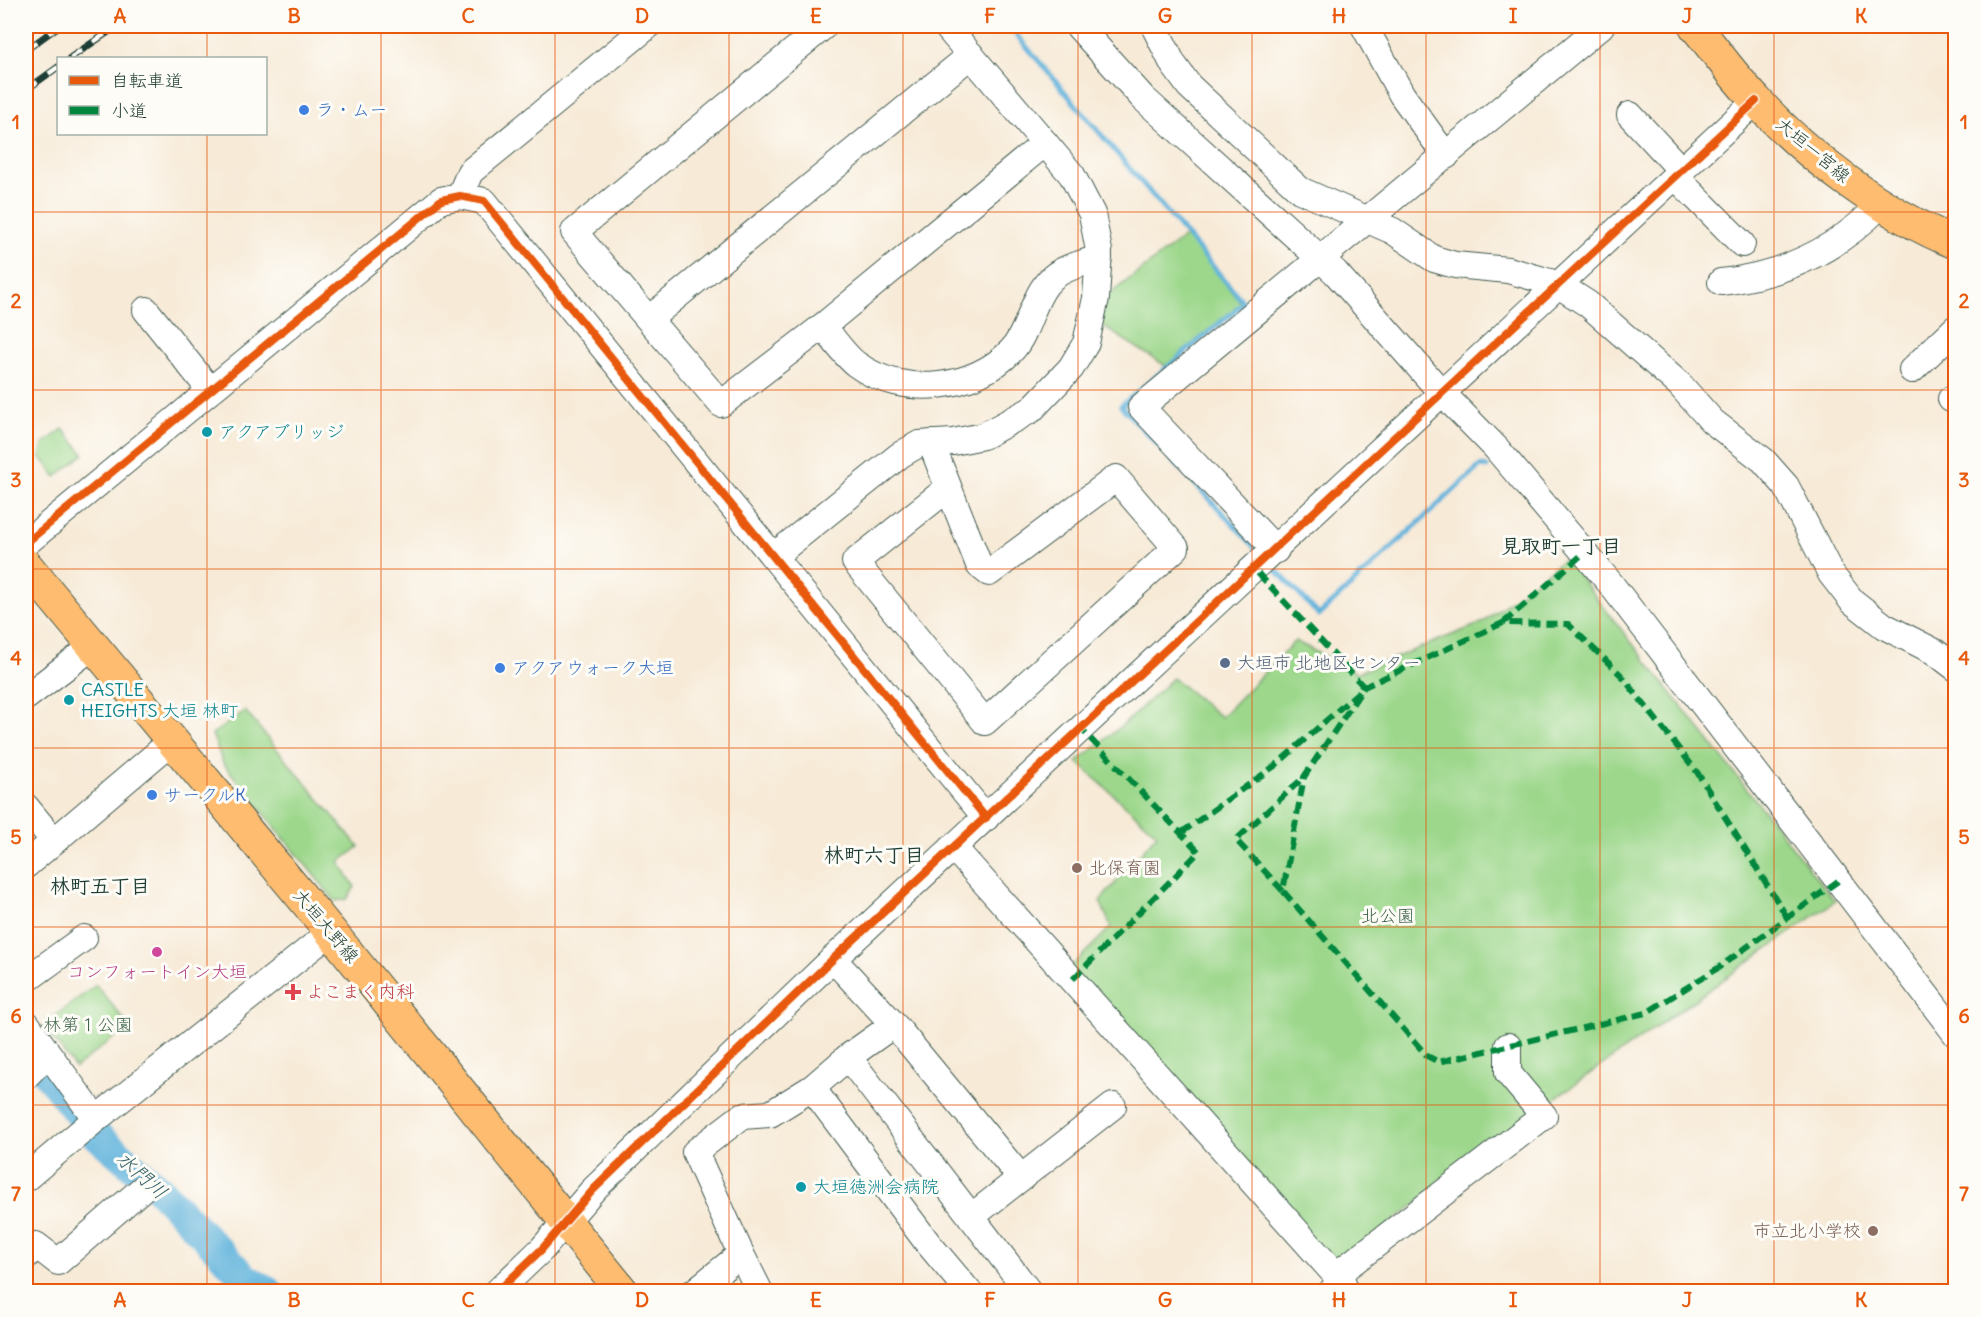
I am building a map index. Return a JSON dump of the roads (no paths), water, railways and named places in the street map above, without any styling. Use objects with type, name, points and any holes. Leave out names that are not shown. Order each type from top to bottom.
[{"type":"main road","name":"大垣一宮線","points":[[1695,26],[1756,101],[1812,154],[1882,203],[1950,238]]},
{"type":"main road","name":"大垣大野線","points":[[26,565],[331,932],[567,1220],[622,1292]]},
{"type":"street","points":[[460,196],[470,172],[648,26]]},
{"type":"street","points":[[824,26],[574,232],[721,404],[823,326],[1045,143]]},
{"type":"street","points":[[774,556],[900,456],[919,444],[982,436],[1031,410],[1051,392],[1071,368],[1086,343],[1096,298],[1099,258],[1092,214],[1072,175],[946,26]]},
{"type":"street","points":[[1078,26],[1143,98],[1335,272],[1442,392],[1496,448],[1610,583],[1956,1034]]},
{"type":"street","points":[[1154,26],[1173,64],[1189,86],[1300,190],[1393,231],[1434,259],[1455,265],[1508,270],[1557,284],[1588,304],[1680,385],[1712,421],[1763,460],[1786,486],[1831,574],[1852,601],[1884,626],[1935,652],[1956,668]]},
{"type":"street","points":[[1364,26],[1402,95],[1446,156]]},
{"type":"street","points":[[1275,550],[1141,407],[1601,26]]},
{"type":"street","points":[[649,319],[971,55]]},
{"type":"street","points":[[497,1292],[542,1249],[593,1190],[833,959],[1756,101]]},
{"type":"street","points":[[1630,115],[1742,244]]},
{"type":"street","points":[[26,543],[441,200],[460,196],[484,201],[986,818]]},
{"type":"street","points":[[1721,282],[1753,279],[1810,258],[1859,228],[1882,203]]},
{"type":"street","points":[[823,326],[855,363],[880,378],[929,386],[959,383],[976,377],[1013,349],[1052,278],[1099,258]]},
{"type":"street","points":[[146,310],[210,390]]},
{"type":"street","points":[[1912,370],[1956,328]]},
{"type":"street","points":[[931,444],[979,565],[989,573],[1116,478],[1176,548],[986,722],[855,562],[947,489]]},
{"type":"street","points":[[26,697],[92,647]]},
{"type":"street","points":[[26,865],[172,741]]},
{"type":"street","points":[[26,807],[54,841]]},
{"type":"street","points":[[953,847],[1334,1283],[1544,1116],[1508,1073],[1508,1046]]},
{"type":"street","points":[[26,1178],[90,1124],[331,932]]},
{"type":"street","points":[[26,980],[84,938]]},
{"type":"street","points":[[833,959],[893,1024],[1021,1178]]},
{"type":"street","points":[[26,1023],[37,1064],[90,1124]]},
{"type":"street","points":[[760,1292],[695,1152],[742,1116],[770,1114],[812,1088],[893,1024]]},
{"type":"street","points":[[848,1058],[1029,1292]]},
{"type":"street","points":[[812,1088],[927,1242],[969,1292]]},
{"type":"street","points":[[971,1217],[1113,1106]]},
{"type":"street","points":[[26,1256],[36,1245],[58,1262],[142,1189]]},
{"type":"street","points":[[694,1292],[741,1254]]},
{"type":"waterway","points":[[1009,26],[1244,303],[1121,406],[1255,547]]},
{"type":"waterway","points":[[1275,569],[1319,615],[1480,466],[1487,467]]},
{"type":"waterway","name":"水門川","points":[[26,1047],[93,1132],[159,1189],[244,1277],[269,1292]]},
{"type":"railway","points":[[26,50],[59,26]]},
{"type":"railway","points":[[71,57],[117,26]]},
{"type":"railway","points":[[26,90],[57,68]]},
{"type":"place","name":"ラ・ムー","points":[[304,110]]},
{"type":"place","name":"アクアブリッジ","points":[[207,432]]},
{"type":"place","name":"大垣市 北地区センター","points":[[1225,663]]},
{"type":"place","name":"アクアウォーク大垣","points":[[500,668]]},
{"type":"place","name":"CASTLE HEIGHTS 大垣 林町","points":[[69,700]]},
{"type":"place","name":"サークルK","points":[[152,795]]},
{"type":"place","name":"北保育園","points":[[1077,868]]},
{"type":"place","name":"コンフォートイン大垣","points":[[157,952]]},
{"type":"place","name":"よこまく内科","points":[[293,992]]},
{"type":"place","name":"大垣徳洲会病院","points":[[801,1187]]},
{"type":"place","name":"市立北小学校","points":[[1873,1231]]},
{"type":"district","name":"見取町一丁目","points":[[1561,546]]},
{"type":"district","name":"林町六丁目","points":[[874,855]]},
{"type":"district","name":"林町五丁目","points":[[100,886]]},
{"type":"park label","name":"北公園","points":[[1388,916]]},
{"type":"park label","name":"林第１公園","points":[[88,1025]]}]
